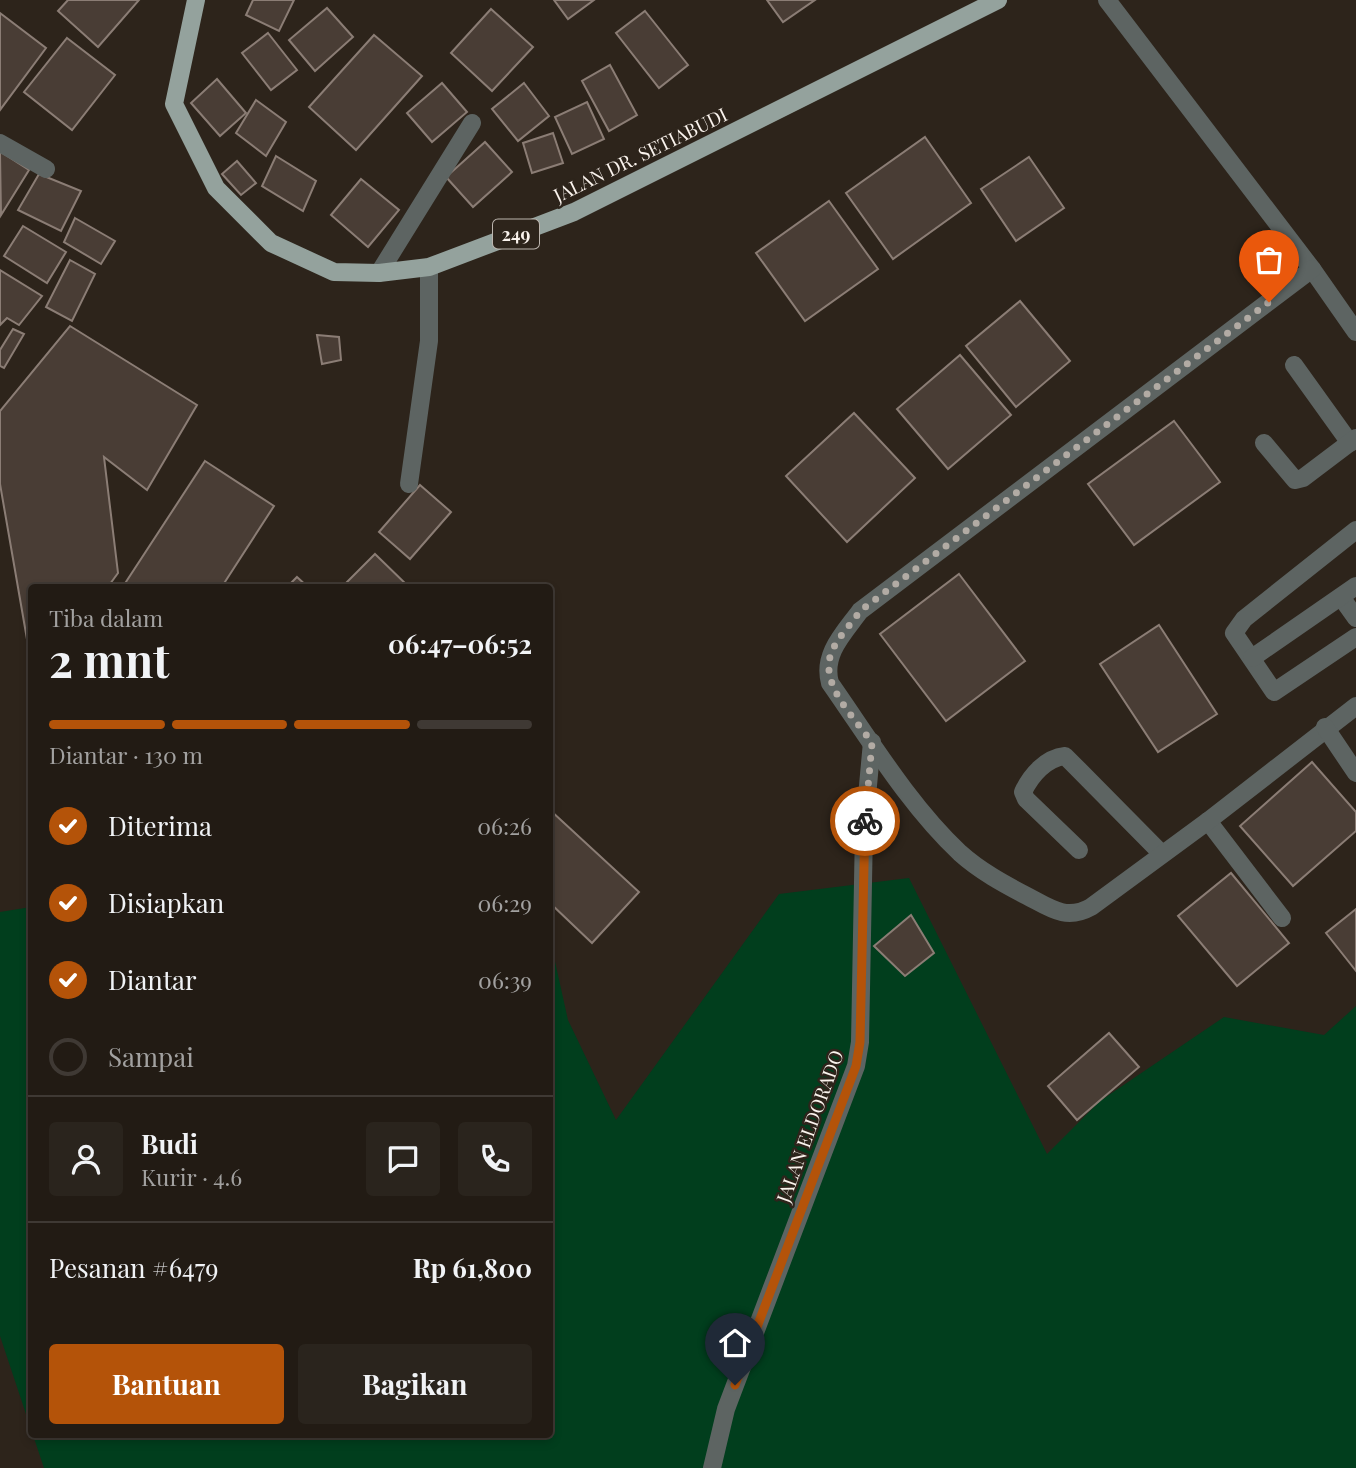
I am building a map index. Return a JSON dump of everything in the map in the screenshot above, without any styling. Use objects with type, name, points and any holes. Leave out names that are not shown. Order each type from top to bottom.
[{"type":"main road","name":"JALAN DR. SETIABUDI","points":[[197,0],[174,104],[216,188],[271,243],[334,272],[379,273],[429,267],[574,212],[998,0]]},
{"type":"street","points":[[1107,0],[1312,269],[1356,332]]},
{"type":"street","points":[[379,273],[472,123]]},
{"type":"street","points":[[0,143],[46,169]]},
{"type":"street","points":[[409,484],[429,341],[429,267]]},
{"type":"street","points":[[1312,269],[860,611],[834,647],[827,665],[830,683],[935,827],[961,854],[993,878],[1063,915],[1081,912],[1091,906],[1208,821],[1325,727],[1356,706]]},
{"type":"street","points":[[1264,443],[1295,480],[1303,478],[1353,440],[1294,365]]},
{"type":"street","points":[[1356,530],[1237,627],[1234,633],[1252,658],[1269,690],[1278,692],[1356,637]]},
{"type":"street","points":[[1252,658],[1356,586]]},
{"type":"street","points":[[1341,597],[1356,618]]},
{"type":"street","points":[[1325,727],[1356,773]]},
{"type":"street","name":"JALAN ELDORADO","points":[[712,1468],[726,1409],[858,1060],[864,829],[872,743]]},
{"type":"street","points":[[1079,850],[1026,799],[1023,792],[1029,779],[1054,757],[1065,756],[1162,854]]},
{"type":"street","points":[[1208,821],[1282,918]]},
{"type":"green space","points":[[909,878],[1047,1154],[1100,1101],[1224,1017],[1324,1035],[1356,1006],[1356,1468],[44,1468],[34,1438],[553,1438],[553,952],[568,1020],[616,1120],[779,894]]},
{"type":"green space","points":[[28,908],[28,1420],[0,1336],[0,912]]},
{"type":"building","points":[[68,0],[139,0],[98,47],[58,11]]},
{"type":"building","points":[[253,0],[294,0],[279,31],[246,15]]},
{"type":"building","points":[[554,0],[594,0],[568,19]]},
{"type":"building","points":[[767,0],[815,0],[783,22]]},
{"type":"building","points":[[327,8],[353,37],[315,71],[289,40]]},
{"type":"building","points":[[491,9],[533,47],[492,91],[451,53]]},
{"type":"building","points":[[645,11],[688,65],[659,88],[616,33]]},
{"type":"building","points":[[0,13],[46,48],[0,110]]},
{"type":"building","points":[[268,33],[297,70],[271,90],[242,53]]},
{"type":"building","points":[[374,35],[422,76],[356,150],[309,107]]},
{"type":"building","points":[[67,38],[115,75],[72,130],[24,92]]},
{"type":"building","points":[[610,65],[637,115],[609,131],[582,81]]},
{"type":"building","points":[[217,79],[246,113],[220,136],[191,103]]},
{"type":"building","points":[[442,83],[467,112],[432,142],[407,113]]},
{"type":"building","points":[[524,83],[549,116],[518,141],[492,109]]},
{"type":"building","points":[[256,100],[286,122],[266,156],[236,133]]},
{"type":"building","points":[[587,102],[604,139],[572,154],[555,117]]},
{"type":"building","points":[[553,133],[563,163],[532,173],[523,143]]},
{"type":"building","points":[[925,137],[971,203],[893,259],[846,193]]},
{"type":"building","points":[[485,142],[512,172],[473,207],[446,177]]},
{"type":"building","points":[[1,152],[29,170],[1,215],[0,154]]},
{"type":"building","points":[[276,156],[316,181],[303,211],[262,186]]},
{"type":"building","points":[[1029,157],[1064,208],[1016,241],[981,189]]},
{"type":"building","points":[[237,161],[256,183],[241,195],[222,174]]},
{"type":"building","points":[[39,174],[81,191],[61,231],[18,210]]},
{"type":"building","points":[[361,179],[399,210],[368,247],[331,215]]},
{"type":"building","points":[[829,201],[878,269],[805,321],[756,253]]},
{"type":"building","points":[[75,218],[115,241],[101,264],[64,242]]},
{"type":"building","points":[[23,226],[66,252],[47,283],[4,256]]},
{"type":"building","points":[[70,260],[95,274],[72,321],[46,307]]},
{"type":"building","points":[[0,270],[42,296],[19,325],[7,318],[0,325]]},
{"type":"building","points":[[1020,301],[1070,361],[1016,407],[966,346]]},
{"type":"building","points":[[70,326],[197,405],[147,490],[104,457],[118,573],[110,584],[28,584],[28,645],[0,484],[0,411]]},
{"type":"building","points":[[13,329],[24,334],[4,368],[0,366],[0,350]]},
{"type":"building","points":[[317,335],[339,337],[341,360],[322,364]]},
{"type":"building","points":[[960,355],[1011,415],[948,469],[897,409]]},
{"type":"building","points":[[854,413],[915,478],[847,542],[786,476]]},
{"type":"building","points":[[1174,421],[1220,482],[1134,545],[1088,484]]},
{"type":"building","points":[[205,461],[274,506],[224,584],[125,584]]},
{"type":"building","points":[[420,485],[451,512],[410,559],[379,532]]},
{"type":"building","points":[[375,554],[406,584],[345,584]]},
{"type":"building","points":[[959,574],[1025,661],[946,721],[880,634]]},
{"type":"building","points":[[297,577],[305,584],[290,584]]},
{"type":"building","points":[[1159,625],[1217,714],[1158,752],[1100,664]]},
{"type":"building","points":[[1312,762],[1356,812],[1356,831],[1293,886],[1240,826]]},
{"type":"building","points":[[553,813],[639,892],[592,943],[553,906]]},
{"type":"building","points":[[1231,873],[1289,943],[1237,986],[1178,916]]},
{"type":"building","points":[[1356,909],[1356,971],[1326,933]]},
{"type":"building","points":[[911,915],[934,953],[905,976],[874,946]]},
{"type":"building","points":[[1109,1033],[1139,1067],[1077,1120],[1048,1086]]},
{"type":"way so far","points":[[865,821],[872,743],[830,683],[827,665],[834,647],[860,611],[1269,302]]},
{"type":"route","points":[[735,1385],[859,1053],[865,821]]}]
